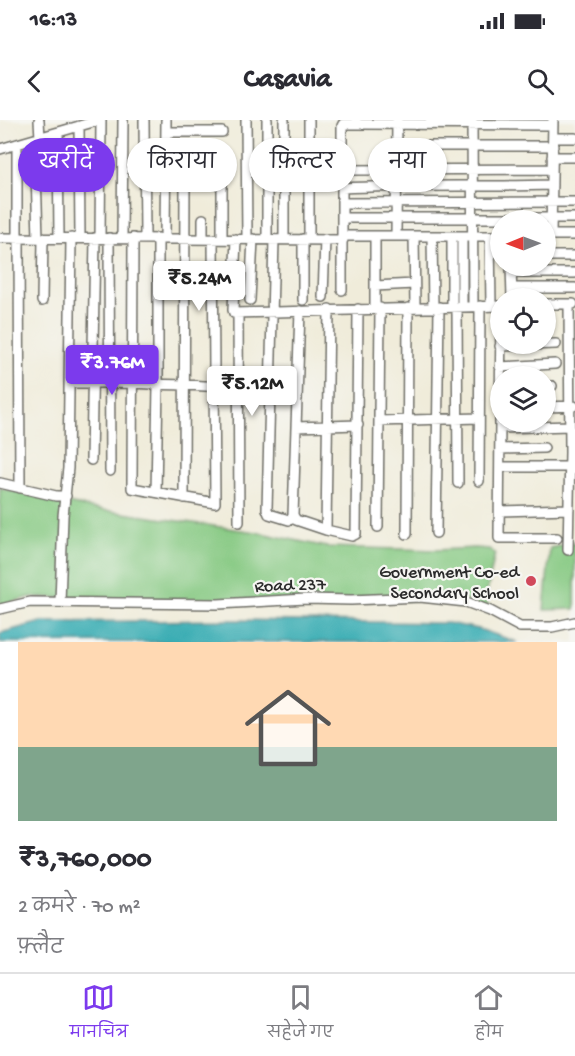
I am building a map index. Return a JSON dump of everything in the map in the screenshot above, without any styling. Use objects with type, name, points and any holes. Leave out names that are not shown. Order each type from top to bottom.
[{"type":"street","points":[[39,120],[38,138],[100,120],[102,238],[110,382],[110,471]]},
{"type":"street","points":[[122,238],[123,120]]},
{"type":"street","points":[[144,120],[145,238]]},
{"type":"street","points":[[166,120],[166,138]]},
{"type":"street","points":[[246,120],[250,300]]},
{"type":"street","points":[[267,120],[272,313],[267,509],[269,514],[289,520],[294,518],[326,530],[352,536],[356,534],[358,309]]},
{"type":"street","points":[[284,120],[284,239]]},
{"type":"street","points":[[303,300],[309,120]]},
{"type":"street","points":[[343,138],[343,124],[355,122],[553,123],[552,210]]},
{"type":"street","points":[[397,122],[397,138]]},
{"type":"street","points":[[472,122],[479,481]]},
{"type":"street","points":[[60,602],[68,468],[79,126]]},
{"type":"street","points":[[166,132],[222,132]]},
{"type":"street","points":[[58,133],[59,238]]},
{"type":"street","points":[[447,145],[553,142],[575,138]]},
{"type":"street","points":[[0,149],[17,144],[20,488]]},
{"type":"street","points":[[552,157],[575,157]]},
{"type":"street","points":[[447,169],[552,169]]},
{"type":"street","points":[[447,186],[552,185]]},
{"type":"street","points":[[39,192],[42,301]]},
{"type":"street","points":[[156,492],[165,192]]},
{"type":"street","points":[[184,498],[185,192]]},
{"type":"street","points":[[133,238],[132,488],[214,502],[213,239],[220,192]]},
{"type":"street","points":[[342,192],[342,290]]},
{"type":"street","points":[[396,236],[397,192]]},
{"type":"street","points":[[342,203],[575,202]]},
{"type":"street","points":[[343,218],[490,218]]},
{"type":"street","points":[[556,218],[575,218]]},
{"type":"street","points":[[203,219],[213,239]]},
{"type":"street","points":[[556,235],[575,235]]},
{"type":"street","points":[[0,238],[325,239],[375,236],[490,236]]},
{"type":"street","points":[[375,236],[379,421],[378,527]]},
{"type":"street","points":[[407,534],[414,236]]},
{"type":"street","points":[[432,236],[438,419],[436,533]]},
{"type":"street","points":[[457,236],[458,483]]},
{"type":"street","points":[[91,460],[92,382],[102,238]]},
{"type":"street","points":[[236,239],[234,313],[490,306]]},
{"type":"street","points":[[323,297],[325,239]]},
{"type":"street","points":[[556,256],[575,256]]},
{"type":"street","points":[[556,272],[575,273]]},
{"type":"street","points":[[512,276],[512,288]]},
{"type":"street","points":[[375,286],[414,284]]},
{"type":"street","points":[[556,288],[575,288]]},
{"type":"street","points":[[556,304],[572,304],[570,426],[572,452],[569,467],[568,550]]},
{"type":"street","points":[[326,530],[329,309]]},
{"type":"street","points":[[294,518],[300,311]]},
{"type":"street","points":[[238,313],[239,522]]},
{"type":"street","points":[[518,366],[555,364]]},
{"type":"street","points":[[69,383],[110,382],[158,386],[238,387]]},
{"type":"street","points":[[556,407],[572,406]]},
{"type":"street","points":[[379,421],[479,418]]},
{"type":"street","points":[[296,427],[358,425]]},
{"type":"street","points":[[556,426],[570,426]]},
{"type":"street","points":[[500,432],[499,538],[557,538]]},
{"type":"street","points":[[500,449],[544,448]]},
{"type":"street","points":[[500,467],[569,467]]},
{"type":"street","points":[[0,483],[56,496],[66,496]]},
{"type":"street","points":[[501,511],[569,509]]},
{"type":"street","name":"Road 237","points":[[0,609],[30,602],[218,604],[306,599],[420,597],[466,602],[490,611],[520,627],[552,627],[575,622]]},
{"type":"green space","points":[[0,488],[95,509],[256,532],[327,547],[489,549],[495,553],[486,597],[489,608],[462,599],[215,603],[31,597],[0,605]]},
{"type":"green space","points":[[575,543],[575,609],[544,610],[550,548]]},
{"type":"water","points":[[233,620],[448,623],[479,629],[517,642],[0,642],[0,633],[41,622]]},
{"type":"place","name":"Government Co-ed Secondary School","points":[[531,581]]}]
